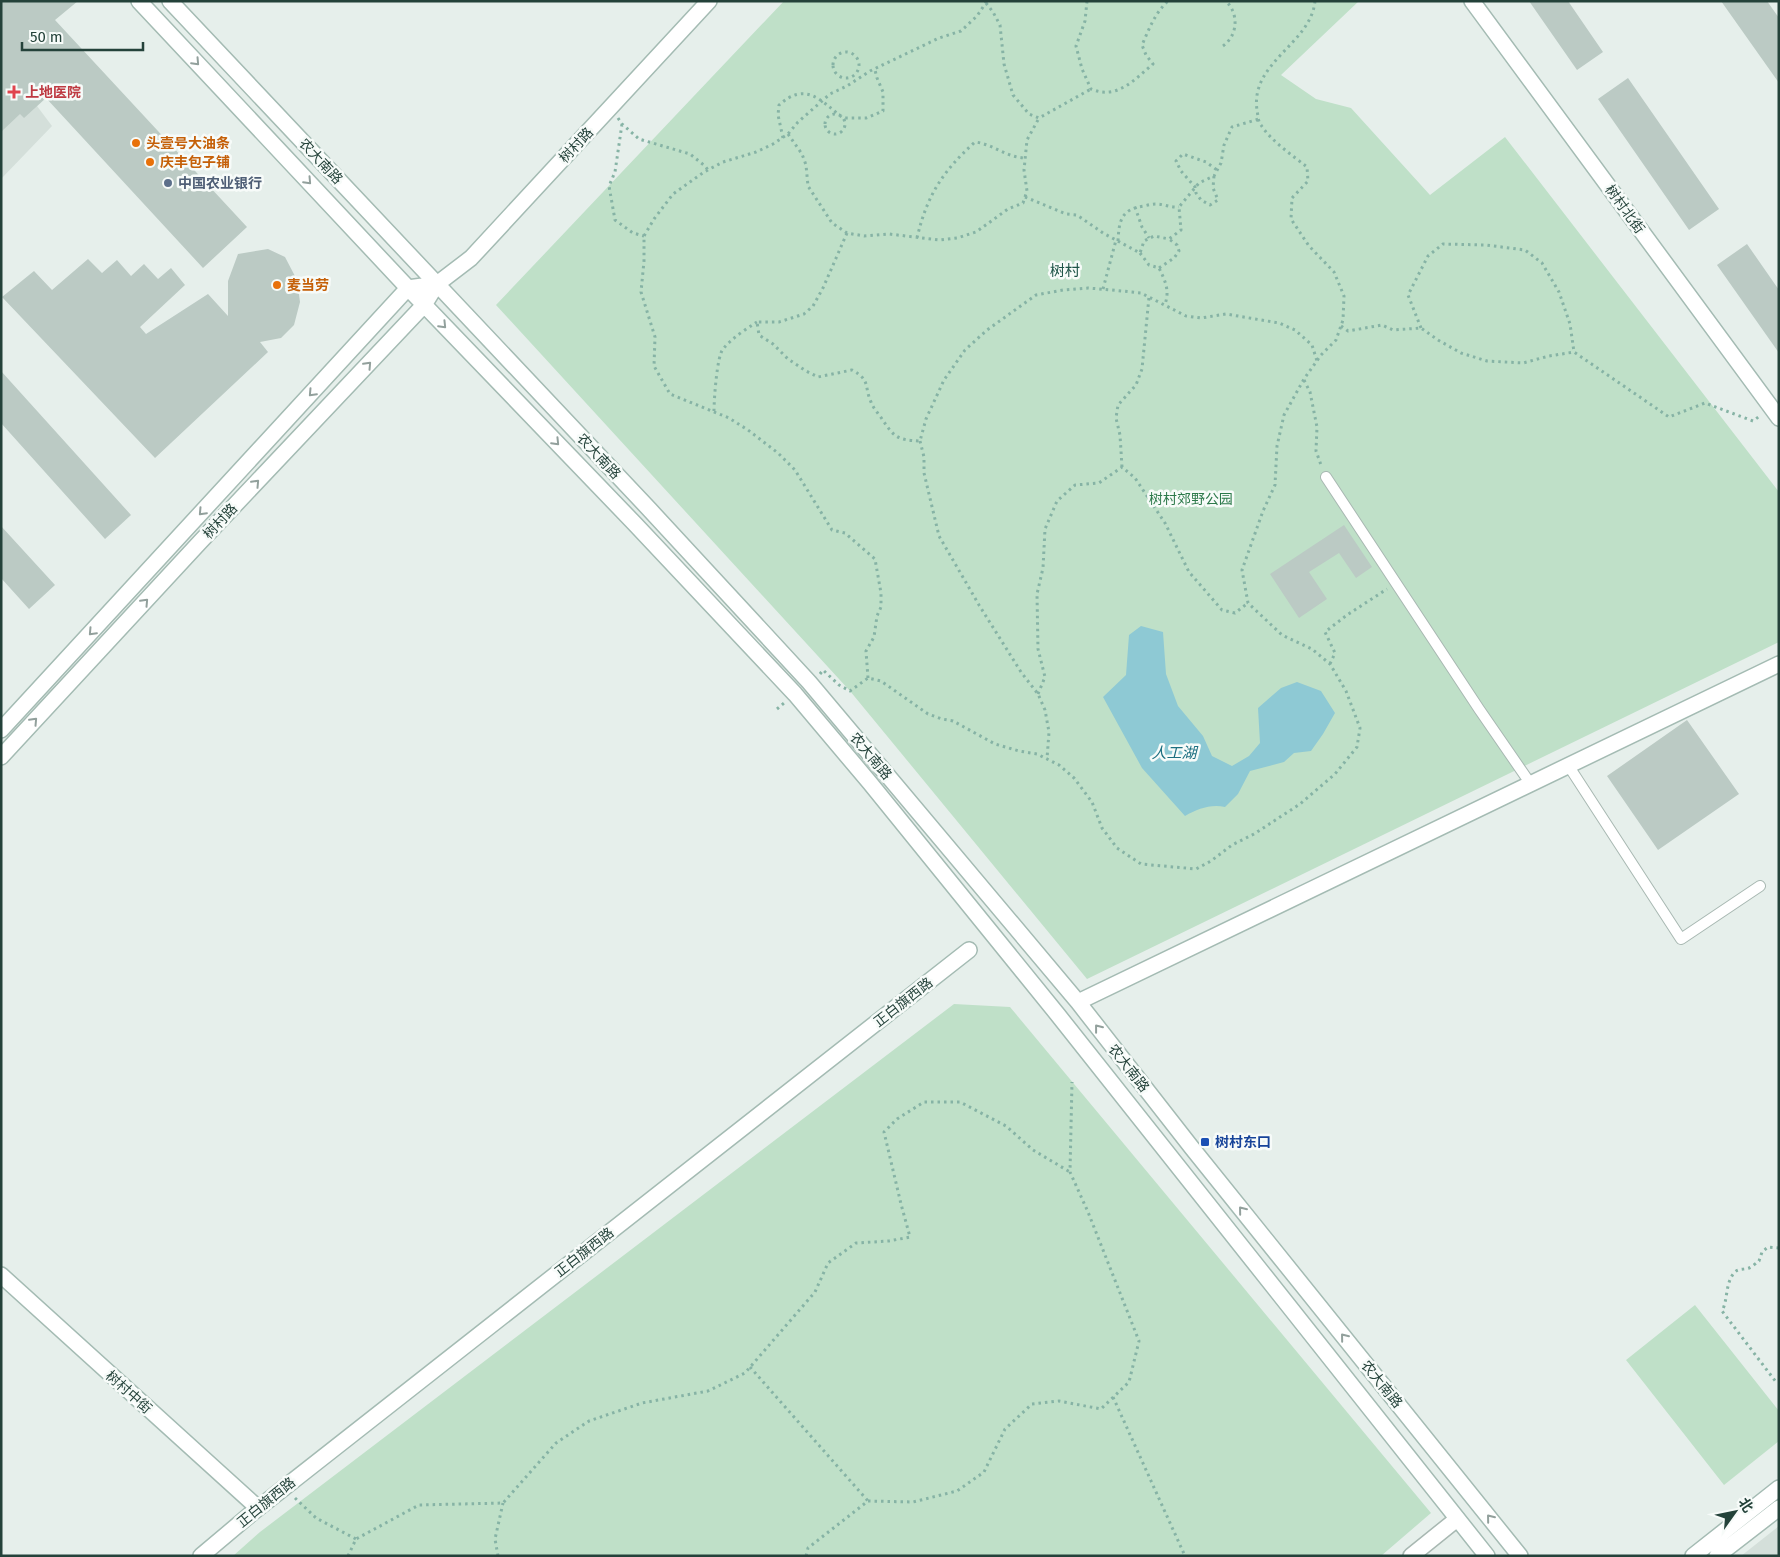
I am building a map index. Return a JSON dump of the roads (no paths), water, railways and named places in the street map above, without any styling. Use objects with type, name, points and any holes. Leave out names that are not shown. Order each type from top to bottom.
[{"type":"main road","name":"农大南路","points":[[139,1],[424,305],[789,687],[870,783],[1058,1015],[1487,1556]]},
{"type":"main road","name":"农大南路","points":[[170,1],[809,682],[1078,1002],[1192,1148],[1520,1556]]},
{"type":"main road","name":"树村路","points":[[1,757],[200,542],[424,305],[437,284],[471,258],[709,1]]},
{"type":"main road","name":"树村北街","points":[[1472,1],[1775,412]]},
{"type":"main road","name":"树村路","points":[[1,730],[408,288],[437,284]]},
{"type":"main road","points":[[1078,1002],[1779,664]]},
{"type":"main road","name":"正白旗西路","points":[[201,1556],[287,1485],[969,950]]},
{"type":"main road","name":"树村中街","points":[[1,1275],[258,1508]]},
{"type":"main road","points":[[1693,1556],[1779,1488]]},
{"type":"main road","points":[[1717,1556],[1779,1508]]},
{"type":"main road","points":[[1411,1556],[1458,1519]]},
{"type":"lane","points":[[1326,477],[1530,783]]},
{"type":"lane","points":[[1568,765],[1681,939],[1760,886]]},
{"type":"water","name":"人工湖","points":[[1141,626],[1163,632],[1166,674],[1178,706],[1203,736],[1212,756],[1232,766],[1249,756],[1260,743],[1258,708],[1281,688],[1297,682],[1321,691],[1335,713],[1311,751],[1294,753],[1284,762],[1250,771],[1238,794],[1225,807],[1214,806],[1204,808],[1185,816],[1142,768],[1103,697],[1126,675],[1129,635]]},
{"type":"place","name":"上地医院","points":[[14,92]]},
{"type":"place","name":"头壹号大油条","points":[[136,143]]},
{"type":"place","name":"庆丰包子铺","points":[[150,162]]},
{"type":"place","name":"中国农业银行","points":[[168,183]]},
{"type":"place","name":"麦当劳","points":[[277,285]]},
{"type":"place","name":"树村东口","points":[[1205,1142]]},
{"type":"district","name":"树村","points":[[1065,271]]},
{"type":"park label","name":"树村郊野公园","points":[[1191,499]]}]
